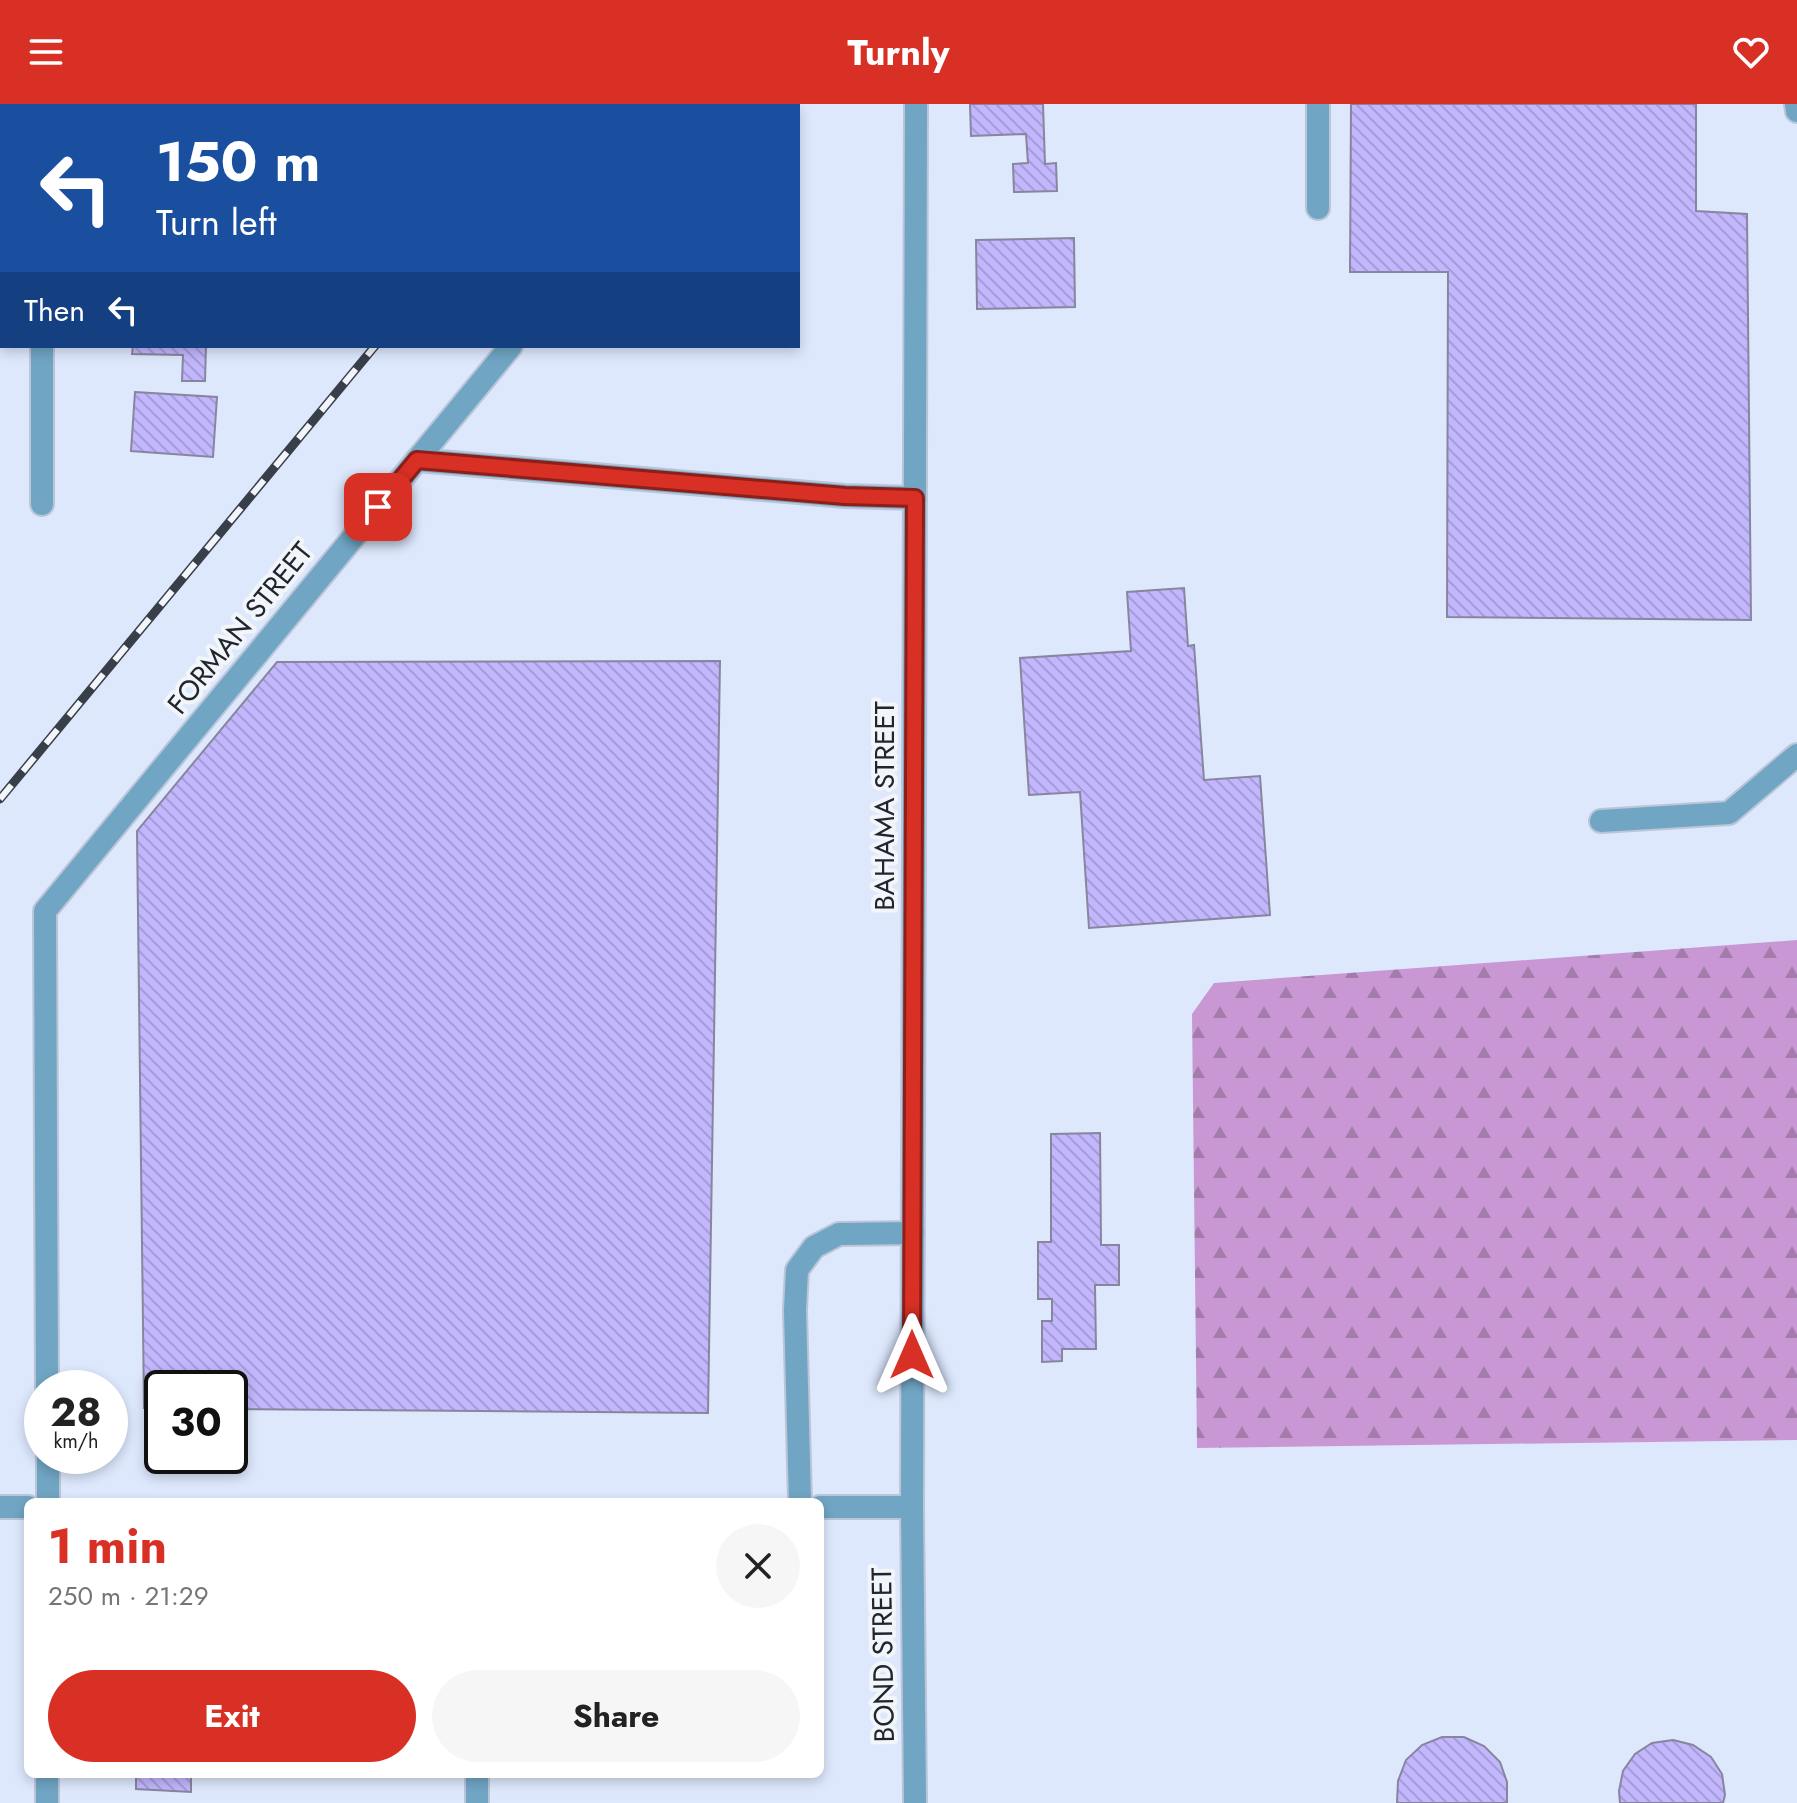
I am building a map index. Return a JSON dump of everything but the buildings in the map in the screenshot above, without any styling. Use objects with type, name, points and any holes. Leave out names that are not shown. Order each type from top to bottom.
[{"type":"street","name":"BAHAMA STREET","points":[[912,1507],[916,104]]},
{"type":"street","points":[[1318,104],[1318,208]]},
{"type":"street","points":[[1796,104],[1797,111]]},
{"type":"street","points":[[42,348],[42,504]]},
{"type":"street","name":"FORMAN STREET","points":[[47,1370],[45,911],[509,348]]},
{"type":"street","points":[[417,460],[845,496],[915,498]]},
{"type":"street","points":[[1601,821],[1729,813],[1797,755]]},
{"type":"street","points":[[800,1498],[795,1310],[797,1270],[814,1247],[839,1234],[913,1233]]},
{"type":"street","points":[[48,1474],[48,1498]]},
{"type":"street","points":[[0,1507],[24,1507]]},
{"type":"street","points":[[824,1507],[912,1507]]},
{"type":"street","name":"BOND STREET","points":[[912,1507],[915,1803]]},
{"type":"street","points":[[47,1778],[47,1803]]},
{"type":"street","points":[[477,1778],[477,1803]]},
{"type":"green space","points":[[1797,940],[1797,1440],[1197,1448],[1192,1014],[1214,983]]},
{"type":"railway","points":[[0,799],[373,348]]},
{"type":"route","points":[[378,507],[417,460],[845,496],[915,498],[912,1355]]}]
